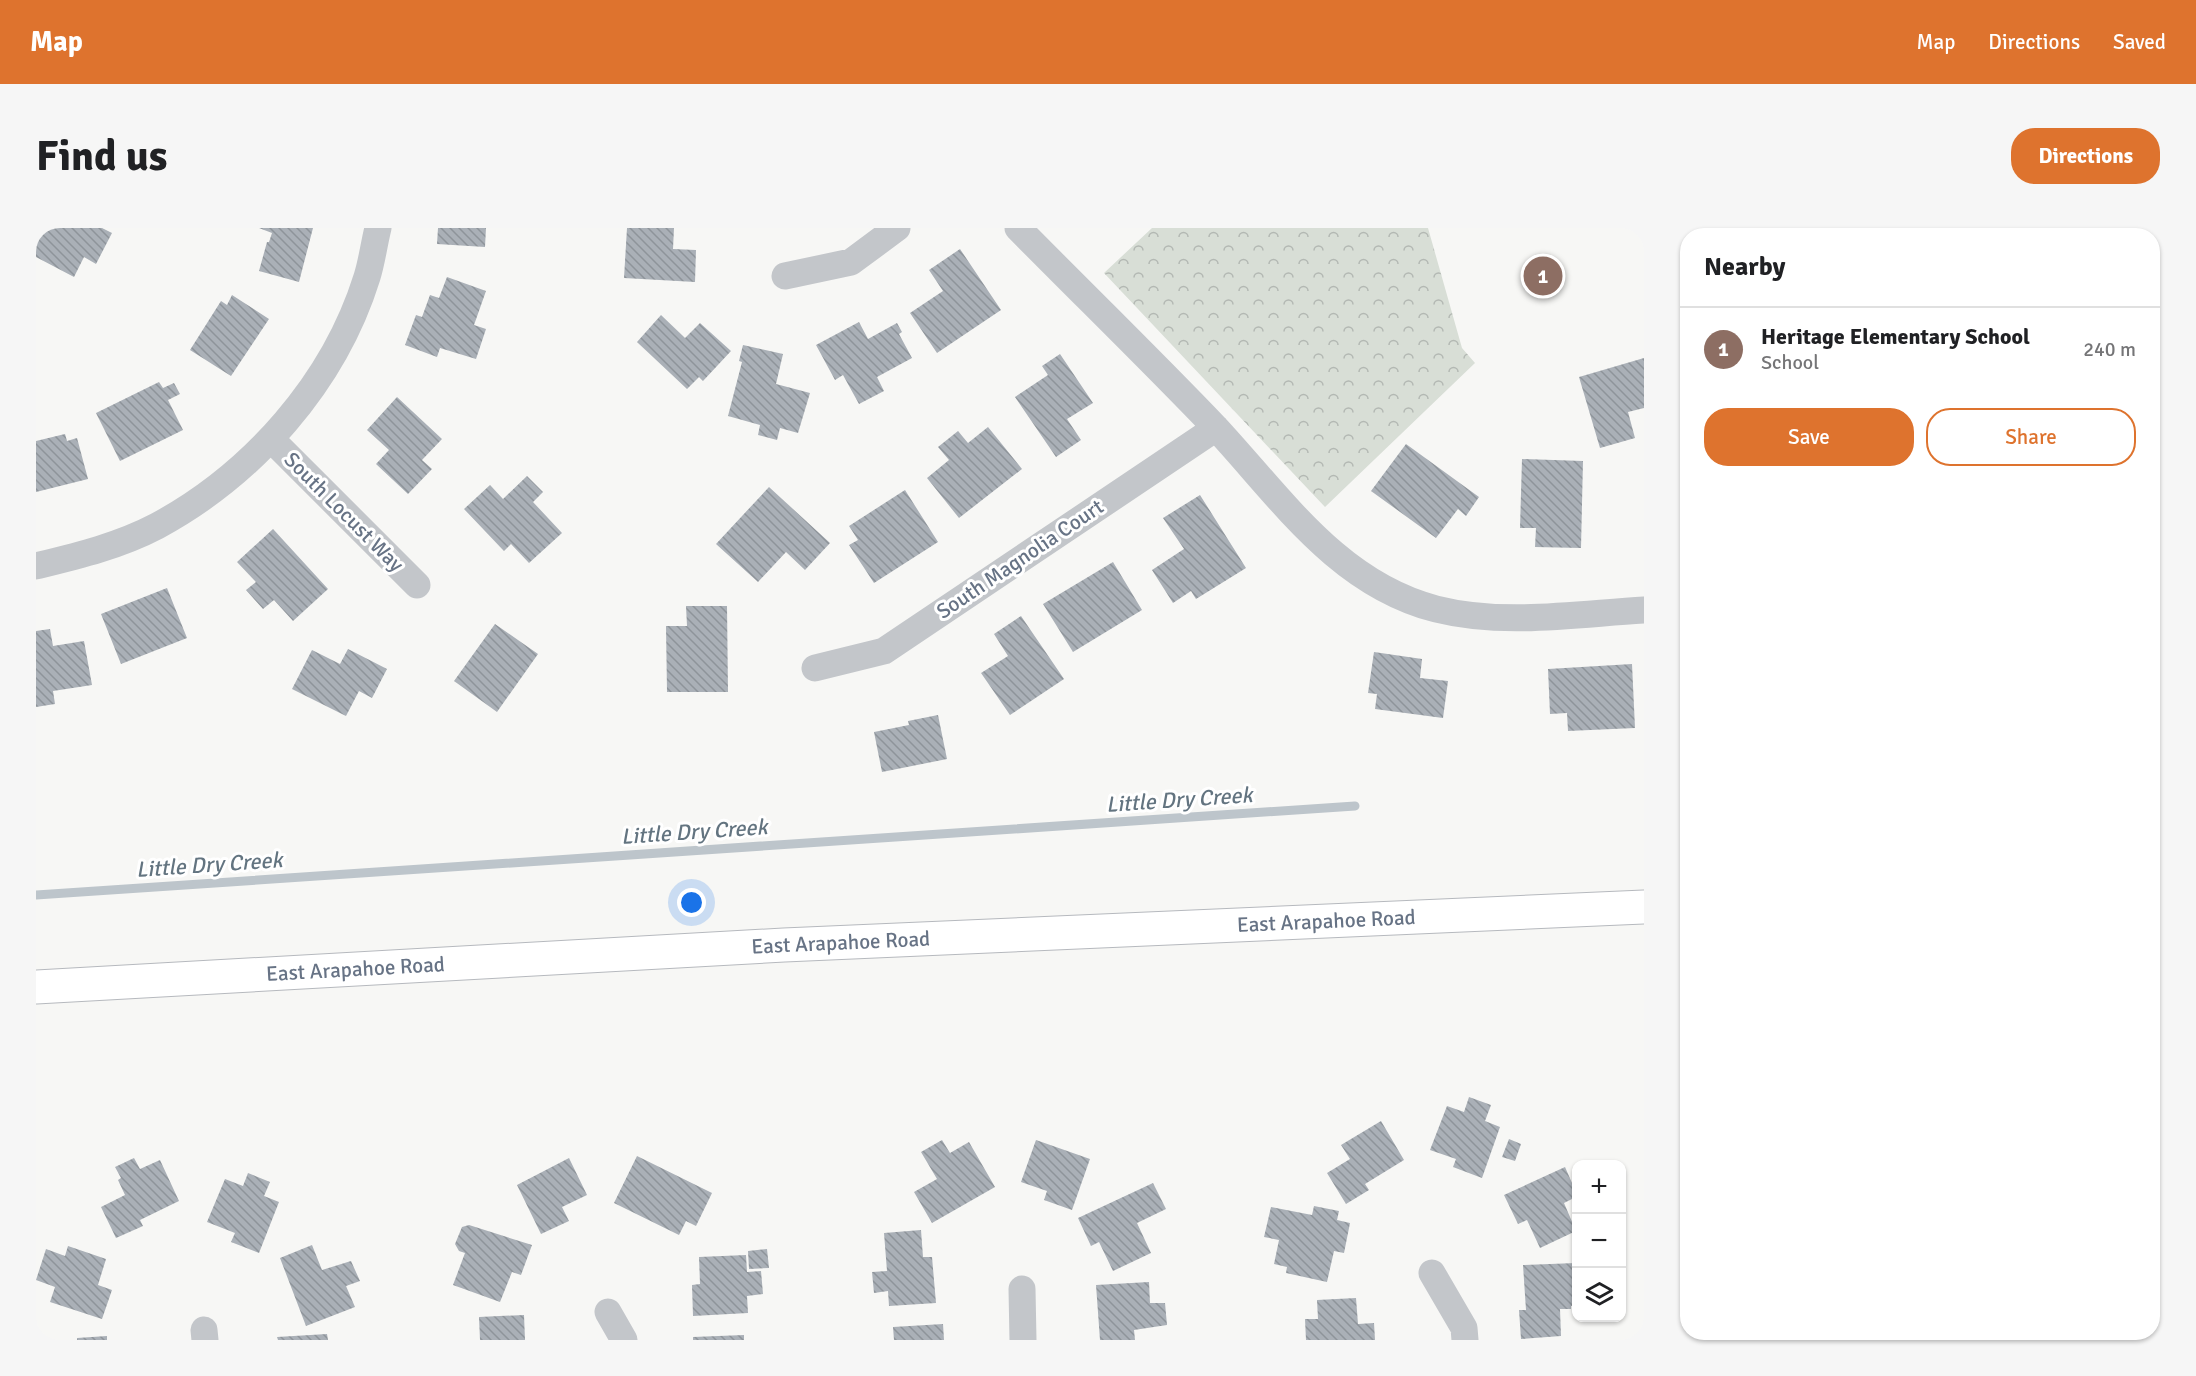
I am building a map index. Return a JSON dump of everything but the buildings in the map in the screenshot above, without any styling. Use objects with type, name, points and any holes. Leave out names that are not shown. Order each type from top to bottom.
[{"type":"main road","name":"East Arapahoe Road","points":[[36,987],[784,945],[1644,907]]},
{"type":"street","name":"South Locust Way","points":[[36,566],[100,550],[157,526],[223,483],[271,439],[303,399],[343,335],[367,277],[378,228]]},
{"type":"street","points":[[785,276],[851,262],[897,228]]},
{"type":"street","points":[[1018,228],[1216,429],[1313,536],[1366,579],[1402,597],[1435,609],[1466,615],[1522,617],[1644,610]]},
{"type":"street","name":"South Magnolia Court","points":[[815,668],[884,651],[1216,429]]},
{"type":"street","name":"South Locust Way","points":[[271,439],[417,585]]},
{"type":"street","points":[[1432,1273],[1464,1328],[1465,1340]]},
{"type":"street","points":[[1022,1289],[1023,1340]]},
{"type":"street","points":[[608,1312],[624,1340]]},
{"type":"green space","points":[[1152,228],[1428,228],[1462,348],[1475,363],[1325,507],[1104,273]]},
{"type":"waterway","name":"Little Dry Creek","points":[[36,895],[1355,806]]},
{"type":"place","name":"Heritage Elementary School","points":[[1543,276]]}]
